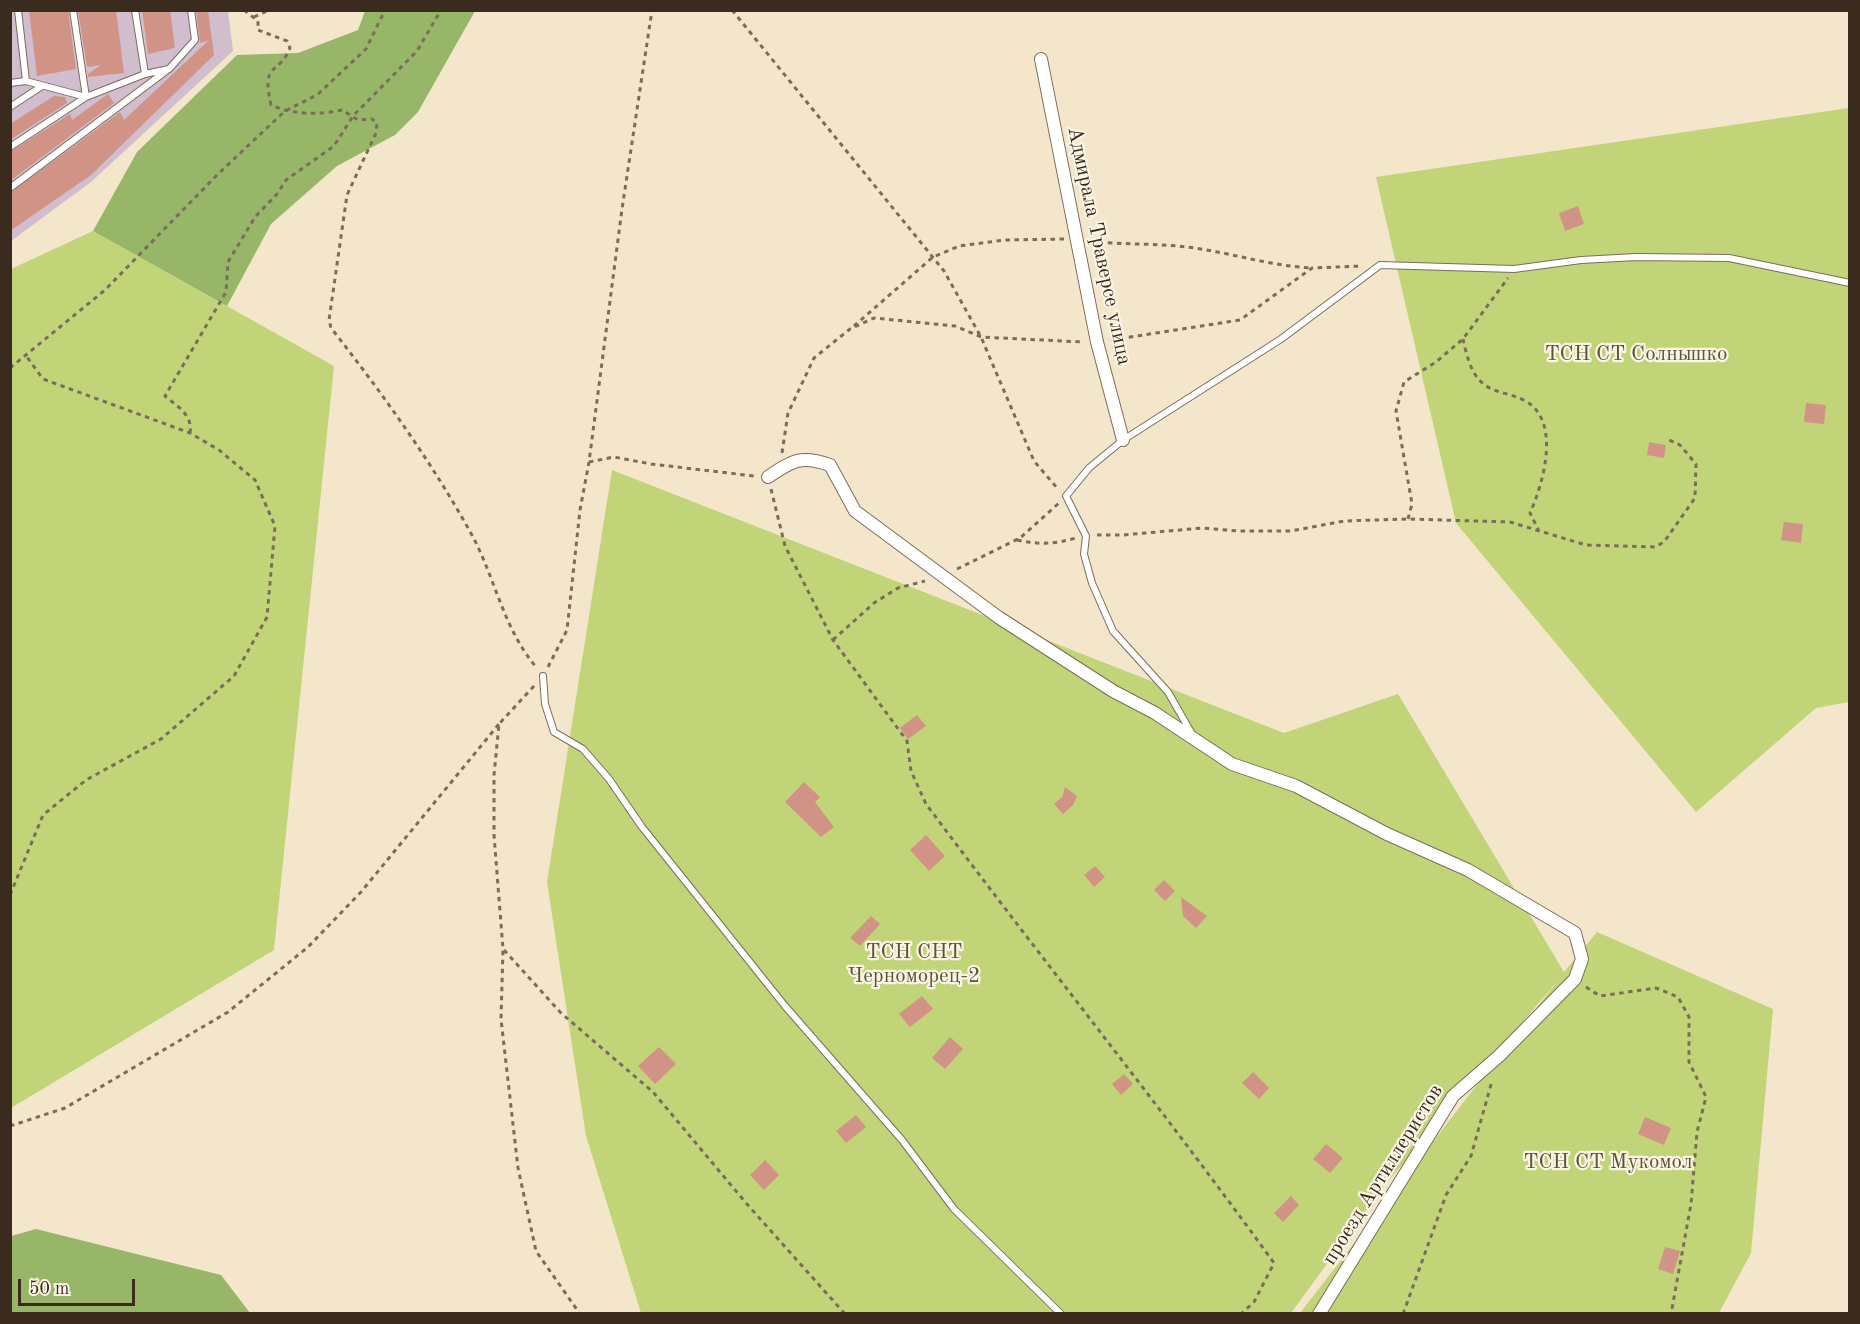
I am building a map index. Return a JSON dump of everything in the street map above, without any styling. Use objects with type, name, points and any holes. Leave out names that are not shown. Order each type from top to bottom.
[{"type":"street","name":"Адмирала Траверсе улица","points":[[1041,59],[1097,342],[1123,440]]},
{"type":"street","points":[[768,477],[790,462],[808,458],[830,465],[855,511],[998,617],[1113,690],[1155,713],[1196,741]]},
{"type":"street","name":"проезд Артиллеристов","points":[[1196,741],[1232,764],[1296,786],[1387,834],[1468,870],[1575,933],[1582,959],[1575,979],[1499,1056],[1453,1096],[1319,1314]]},
{"type":"lane","points":[[18,10],[26,81]]},
{"type":"lane","points":[[73,10],[86,97]]},
{"type":"lane","points":[[135,10],[145,74]]},
{"type":"lane","points":[[10,188],[169,69],[195,40],[191,10]]},
{"type":"lane","points":[[10,147],[86,97],[145,74],[169,69]]},
{"type":"lane","points":[[10,83],[26,81],[86,97]]},
{"type":"lane","points":[[10,107],[42,86]]},
{"type":"lane","points":[[1196,741],[1168,692],[1113,631],[1092,583],[1084,554],[1085,535],[1066,496],[1089,468],[1123,440],[1281,339],[1380,265],[1514,269],[1581,260],[1636,257],[1729,258],[1850,283]]},
{"type":"lane","points":[[543,676],[545,704],[554,732],[583,749],[609,779],[642,827],[785,1006],[902,1140],[954,1209],[1061,1314]]},
{"type":"path","points":[[244,10],[258,21],[258,30],[287,41],[290,48],[271,69],[266,84],[271,105],[285,111],[326,114],[342,110],[358,120],[372,119],[377,123],[376,133],[347,195],[329,320],[331,328],[366,372],[435,475],[474,539],[522,650],[543,676]]},
{"type":"path","points":[[254,16],[269,10]]},
{"type":"path","points":[[10,368],[27,357],[51,333],[105,290],[218,174],[285,111],[317,95],[366,49],[385,10]]},
{"type":"path","points":[[190,433],[191,425],[188,416],[165,396],[226,292],[228,262],[255,217],[277,194],[286,180],[334,146],[353,116],[417,51],[441,10]]},
{"type":"path","points":[[10,1126],[65,1108],[228,1012],[308,947],[361,892],[499,724],[543,676],[567,630],[578,521],[589,462],[622,209],[652,10]]},
{"type":"path","points":[[732,10],[944,271],[981,337],[1034,461],[1051,483],[1066,496],[1032,529],[1016,540],[942,575],[898,588],[874,603],[833,640]]},
{"type":"path","points":[[782,456],[788,413],[814,358],[850,329],[874,318],[955,326],[981,337],[1097,342],[1240,320],[1312,268],[1380,265]]},
{"type":"path","points":[[1408,519],[1412,504],[1396,411],[1404,382],[1436,362],[1463,339],[1514,269]]},
{"type":"path","points":[[1463,339],[1468,364],[1489,388],[1526,401],[1537,410],[1547,447],[1546,472],[1530,513],[1539,531]]},
{"type":"path","points":[[10,895],[43,815],[86,780],[161,739],[234,676],[267,617],[275,526],[255,480],[219,450],[190,433],[43,379],[27,357]]},
{"type":"path","points":[[1016,540],[1035,544],[1056,544],[1085,535],[1123,536],[1202,528],[1291,531],[1344,521],[1408,519],[1510,522],[1586,545],[1654,547],[1664,542],[1695,498],[1696,464],[1680,445],[1669,440]]},
{"type":"path","points":[[589,462],[614,457],[651,464],[768,477],[785,546],[833,640],[907,741],[911,771],[926,804],[1112,1050],[1192,1149],[1274,1263],[1254,1302],[1241,1314]]},
{"type":"path","points":[[499,724],[494,775],[494,835],[503,949],[501,1019],[518,1168],[536,1251],[580,1314]]},
{"type":"path","points":[[503,949],[561,1012],[653,1092],[746,1203],[845,1314]]},
{"type":"path","points":[[1575,979],[1600,996],[1656,988],[1678,997],[1689,1017],[1689,1062],[1706,1096],[1697,1132],[1691,1204],[1671,1314]]},
{"type":"path","points":[[1403,1314],[1446,1195],[1472,1156],[1499,1056]]},
{"type":"shaded area","points":[[11,11],[228,11],[233,51],[91,182],[11,241]]},
{"type":"green space","points":[[365,11],[475,11],[418,112],[395,135],[337,166],[271,224],[227,306],[93,231],[137,152],[237,55],[298,53],[358,30]]},
{"type":"green space","name":"ТСН СТ Солнышко","points":[[1849,108],[1849,702],[1816,708],[1696,812],[1456,523],[1376,177]]},
{"type":"green space","points":[[93,231],[334,366],[274,950],[11,1108],[11,269]]},
{"type":"green space","name":"ТСН СНТ Черноморец-2","points":[[612,470],[1284,733],[1398,694],[1564,972],[1597,932],[1773,1009],[1751,1253],[1719,1313],[1300,1313],[1559,979],[1380,1191],[1291,1313],[641,1313],[586,1136],[547,882]]},
{"type":"green space","points":[[36,1229],[221,1275],[250,1313],[11,1313],[11,1236]]},
{"type":"building","points":[[29,10],[68,10],[76,69],[37,76]]},
{"type":"building","points":[[78,10],[116,10],[124,73],[88,77],[88,74],[101,65],[87,67]]},
{"type":"building","points":[[142,10],[170,10],[175,48],[148,54]]},
{"type":"building","points":[[196,10],[208,10],[214,55],[91,175],[10,231],[10,193],[120,112],[124,120],[209,40],[200,43]]},
{"type":"building","points":[[108,94],[114,103],[10,181],[10,152],[70,114],[72,120]]},
{"type":"building","points":[[54,96],[65,97],[67,103],[10,140],[10,124]]},
{"type":"building","points":[[1578,206],[1584,224],[1565,231],[1559,213]]},
{"type":"building","points":[[1806,403],[1826,405],[1824,424],[1804,422]]},
{"type":"building","points":[[1649,442],[1666,445],[1664,458],[1647,455]]},
{"type":"building","points":[[1784,522],[1803,524],[1801,543],[1781,540]]},
{"type":"building","points":[[917,715],[926,726],[908,739],[900,728]]},
{"type":"building","points":[[804,782],[820,797],[815,802],[834,827],[821,837],[785,802]]},
{"type":"building","points":[[1065,787],[1077,796],[1073,805],[1063,814],[1054,804],[1062,797]]},
{"type":"building","points":[[926,835],[945,856],[929,871],[910,850]]},
{"type":"building","points":[[1095,866],[1105,877],[1094,887],[1084,875]]},
{"type":"building","points":[[1164,880],[1175,891],[1165,901],[1154,890]]},
{"type":"building","points":[[1181,897],[1207,916],[1196,928],[1183,916]]},
{"type":"building","points":[[871,916],[880,924],[860,946],[850,938]]},
{"type":"building","points":[[922,996],[933,1009],[910,1027],[899,1014]]},
{"type":"building","points":[[950,1037],[963,1049],[945,1069],[932,1058]]},
{"type":"building","points":[[659,1047],[676,1064],[655,1084],[638,1066]]},
{"type":"building","points":[[1253,1072],[1269,1088],[1259,1099],[1242,1083]]},
{"type":"building","points":[[1124,1074],[1133,1084],[1121,1095],[1112,1084]]},
{"type":"building","points":[[856,1115],[866,1127],[846,1143],[836,1131]]},
{"type":"building","points":[[1645,1117],[1671,1128],[1664,1145],[1638,1134]]},
{"type":"building","points":[[1326,1144],[1343,1158],[1330,1173],[1313,1159]]},
{"type":"building","points":[[765,1160],[779,1175],[764,1190],[750,1175]]},
{"type":"building","points":[[1291,1196],[1299,1205],[1283,1222],[1274,1213]]},
{"type":"building","points":[[1665,1247],[1680,1251],[1673,1274],[1658,1269]]},
{"type":"park label","name":"ТСН СТ Мукомол","points":[[1608,1162]]}]
